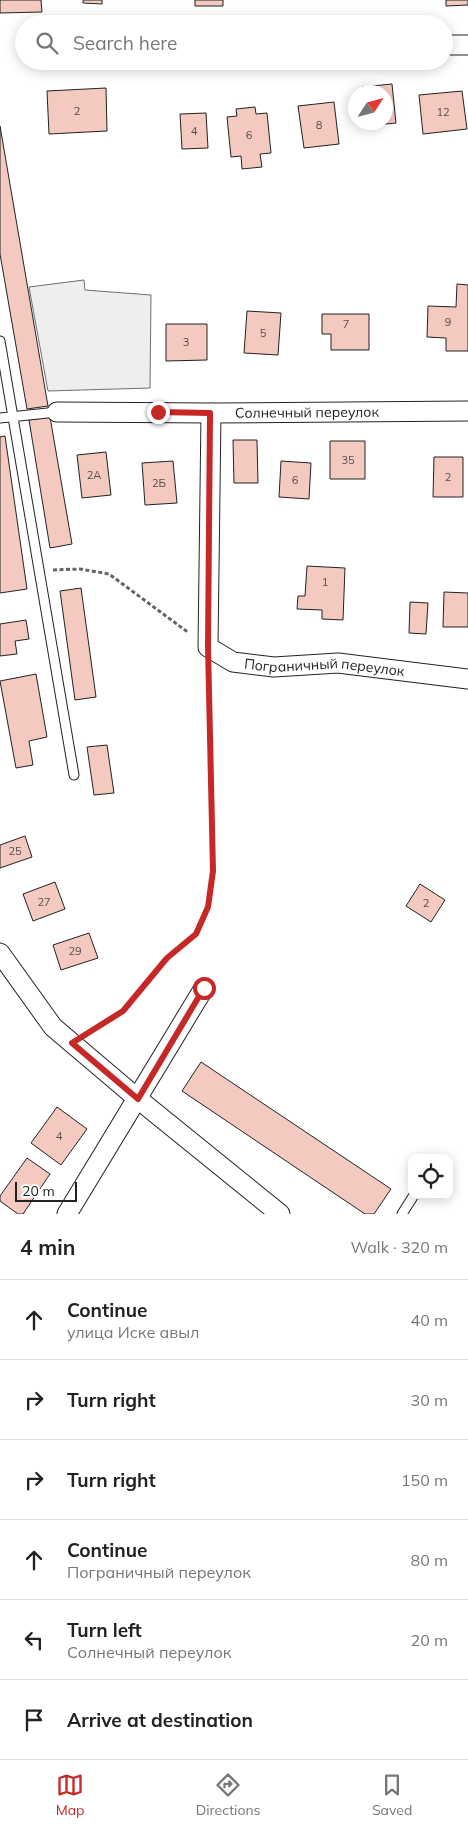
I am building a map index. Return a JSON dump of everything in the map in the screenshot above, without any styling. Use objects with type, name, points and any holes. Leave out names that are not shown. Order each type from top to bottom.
[{"type":"street","points":[[453,45],[468,45]]},
{"type":"street","name":"Солнечный переулок","points":[[56,412],[468,411]]},
{"type":"street","points":[[208,647],[210,413]]},
{"type":"street","name":"Пограничный переулок","points":[[208,647],[233,662],[274,667],[338,663],[468,679]]},
{"type":"street","points":[[0,953],[53,1027],[138,1099],[280,1214]]},
{"type":"street","points":[[67,1214],[204,988]]},
{"type":"lane","points":[[0,341],[74,775]]},
{"type":"lane","points":[[0,418],[56,412]]},
{"type":"lane","points":[[402,1214],[411,1199]]},
{"type":"path","points":[[39,570],[80,569],[109,574],[208,647],[213,871],[208,907],[196,934],[167,958],[123,1011],[72,1043]]},
{"type":"shaded area","points":[[84,280],[85,290],[151,295],[150,388],[48,391],[29,287]]},
{"type":"building","points":[[0,0],[41,0],[42,12],[0,13]]},
{"type":"building","points":[[83,0],[102,0],[102,4],[83,3]]},
{"type":"building","points":[[195,0],[223,0],[223,6],[195,6]]},
{"type":"building","points":[[446,0],[468,0],[468,5],[446,6]]},
{"type":"building","points":[[106,88],[107,131],[49,134],[47,91]]},
{"type":"building","points":[[462,91],[467,129],[423,134],[419,95]]},
{"type":"building","points":[[393,94],[396,123],[393,123]]},
{"type":"building","points":[[334,102],[339,144],[304,148],[298,106]]},
{"type":"building","points":[[255,107],[256,114],[267,113],[271,153],[260,154],[262,167],[242,169],[241,156],[231,157],[227,117],[237,116],[236,109]]},
{"type":"building","points":[[206,113],[208,148],[182,149],[180,114]]},
{"type":"building","points":[[0,126],[48,406],[27,409],[0,254]]},
{"type":"building","points":[[457,284],[468,285],[468,351],[446,351],[446,338],[427,337],[428,306],[456,307]]},
{"type":"building","points":[[247,311],[281,313],[278,355],[244,353]]},
{"type":"building","points":[[322,314],[369,314],[369,350],[331,350],[331,334],[322,334]]},
{"type":"building","points":[[166,324],[207,324],[207,360],[166,361]]},
{"type":"building","points":[[50,417],[72,544],[50,548],[29,420]]},
{"type":"building","points":[[5,436],[27,589],[0,593],[0,437]]},
{"type":"building","points":[[233,440],[257,440],[258,483],[234,483]]},
{"type":"building","points":[[330,441],[365,441],[365,479],[330,479]]},
{"type":"building","points":[[106,452],[111,495],[82,498],[77,455]]},
{"type":"building","points":[[434,457],[463,457],[463,497],[433,497]]},
{"type":"building","points":[[173,461],[177,503],[145,505],[142,463]]},
{"type":"building","points":[[281,461],[311,463],[309,499],[279,497]]},
{"type":"building","points":[[307,566],[345,568],[343,620],[322,619],[322,610],[297,609],[298,596],[305,596]]},
{"type":"building","points":[[81,588],[96,697],[75,700],[60,591]]},
{"type":"building","points":[[444,592],[468,593],[468,627],[443,627]]},
{"type":"building","points":[[410,602],[428,603],[426,634],[409,633]]},
{"type":"building","points":[[26,620],[29,639],[15,641],[17,654],[0,656],[0,624]]},
{"type":"building","points":[[36,674],[47,737],[29,741],[33,765],[16,768],[0,681]]},
{"type":"building","points":[[107,745],[114,793],[94,795],[87,747]]},
{"type":"building","points":[[25,836],[32,857],[0,868],[0,845]]},
{"type":"building","points":[[55,882],[65,909],[33,921],[23,894]]},
{"type":"building","points":[[420,884],[445,900],[431,922],[406,906]]},
{"type":"building","points":[[89,933],[98,958],[61,970],[53,945]]},
{"type":"building","points":[[201,1062],[391,1189],[374,1214],[365,1214],[182,1091]]},
{"type":"building","points":[[57,1107],[87,1129],[61,1165],[31,1143]]},
{"type":"building","points":[[27,1158],[50,1174],[23,1214],[18,1214],[0,1201],[0,1196]]},
{"type":"route","points":[[158,412],[210,413],[208,647],[213,871],[208,907],[196,934],[167,958],[123,1011],[72,1043],[138,1099],[204,988]]}]
